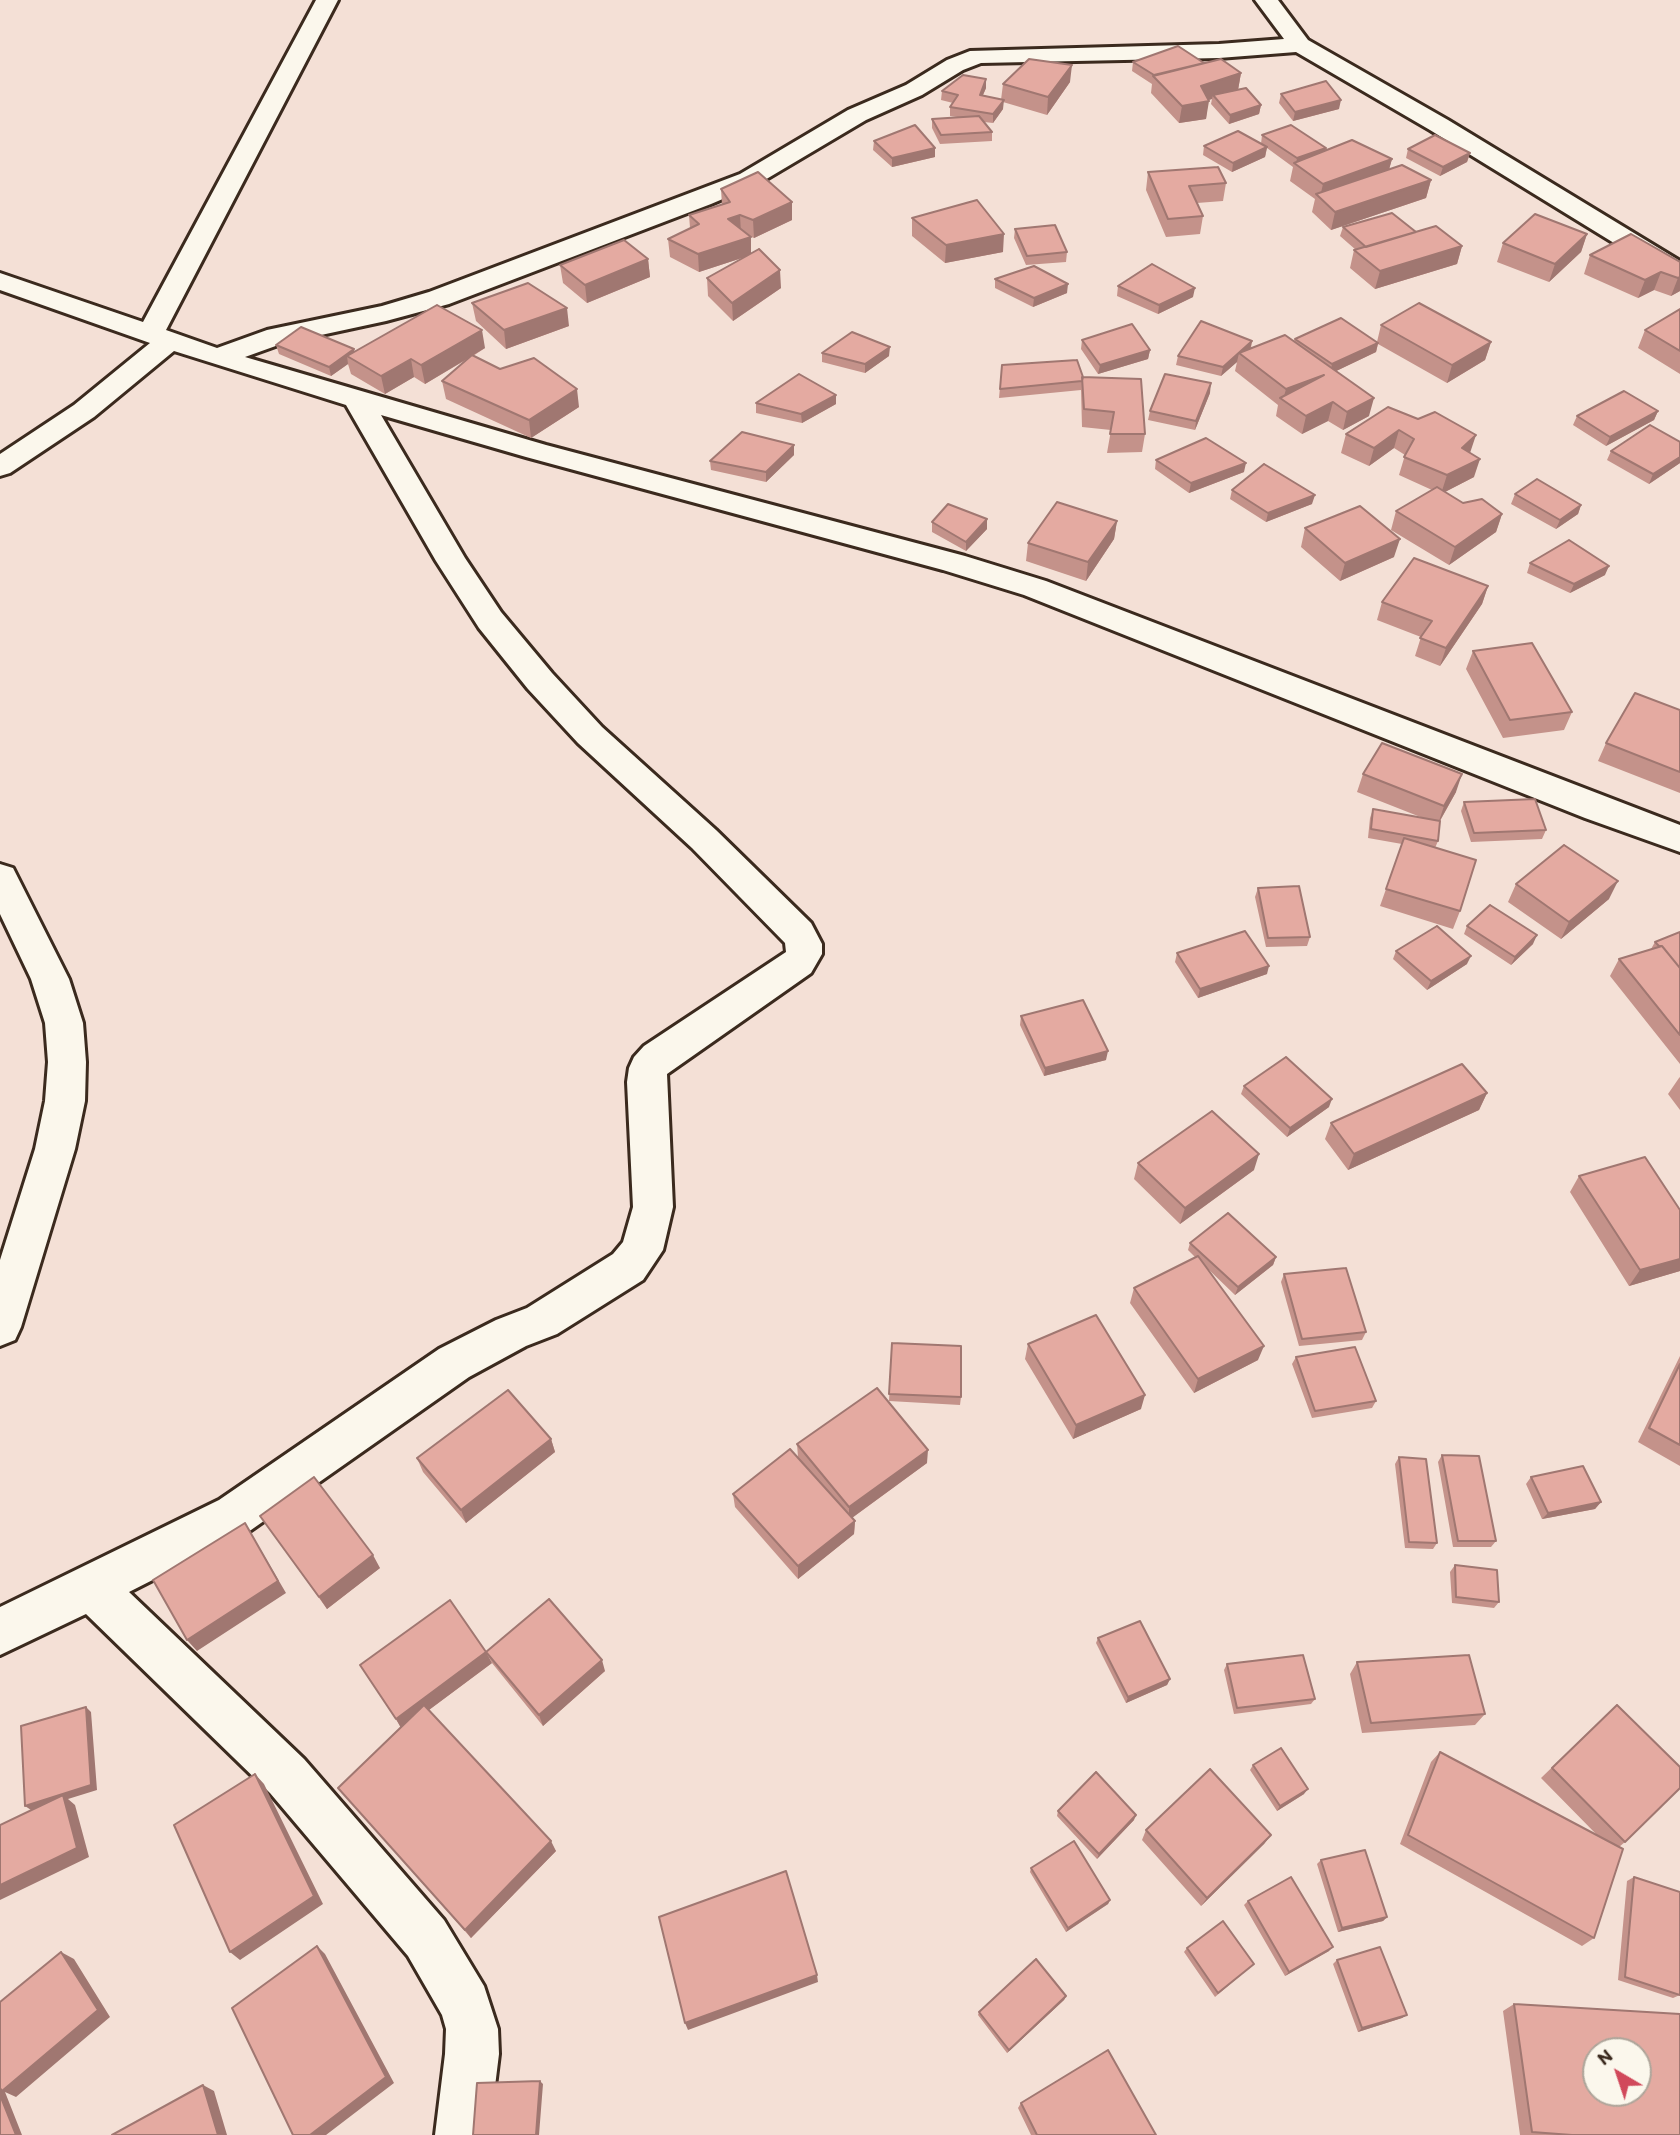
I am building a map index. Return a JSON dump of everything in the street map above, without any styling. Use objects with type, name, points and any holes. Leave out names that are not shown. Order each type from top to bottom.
[{"type":"street","points":[[0,467],[84,411],[161,336],[327,0]]},
{"type":"street","points":[[1266,0],[1300,45],[1439,125],[1680,272]]},
{"type":"street","points":[[217,357],[277,336],[386,313],[439,298],[702,199],[749,179],[857,115],[914,90],[955,65],[978,56],[1219,51],[1300,45]]},
{"type":"street","points":[[0,281],[217,357],[357,399],[536,451],[954,563],[1035,588],[1597,809],[1680,839]]},
{"type":"street","points":[[0,1632],[235,1515],[454,1363],[511,1333],[542,1321],[628,1267],[642,1250],[653,1207],[646,1082],[648,1068],[659,1057],[798,963],[804,954],[804,944],[798,933],[704,839],[590,734],[540,681],[491,620],[451,561],[357,399]]},
{"type":"street","points":[[0,877],[50,979],[64,1023],[67,1062],[65,1101],[55,1149],[0,1327]]},
{"type":"street","points":[[91,1587],[287,1776],[426,1938],[465,2005],[472,2029],[472,2054],[463,2135]]},
{"type":"building","points":[[1178,46],[1204,63],[1154,75],[1133,62]]},
{"type":"building","points":[[1029,59],[1072,65],[1048,97],[1003,84]]},
{"type":"building","points":[[1221,59],[1241,73],[1201,86],[1209,101],[1182,106],[1153,76]]},
{"type":"building","points":[[963,75],[986,79],[980,95],[1004,100],[993,114],[950,107],[958,95],[942,91]]},
{"type":"building","points":[[1326,81],[1341,100],[1295,112],[1281,94]]},
{"type":"building","points":[[1246,88],[1261,105],[1230,115],[1213,95]]},
{"type":"building","points":[[979,116],[992,132],[941,135],[932,119]]},
{"type":"building","points":[[915,125],[935,148],[892,158],[874,141]]},
{"type":"building","points":[[1291,125],[1326,148],[1297,158],[1262,135]]},
{"type":"building","points":[[1238,131],[1267,147],[1233,163],[1204,146]]},
{"type":"building","points":[[1435,135],[1470,153],[1443,167],[1408,149]]},
{"type":"building","points":[[1352,140],[1392,159],[1323,184],[1294,163]]},
{"type":"building","points":[[1402,165],[1431,180],[1335,212],[1316,194]]},
{"type":"building","points":[[1218,167],[1226,183],[1189,186],[1203,216],[1168,219],[1148,172]]},
{"type":"building","points":[[758,172],[792,202],[753,220],[740,215],[728,219],[751,237],[698,254],[668,239],[699,224],[689,215],[730,202],[721,189]]},
{"type":"building","points":[[977,200],[1004,234],[946,245],[912,218]]},
{"type":"building","points":[[1392,213],[1416,232],[1366,247],[1343,227]]},
{"type":"building","points":[[1535,214],[1587,234],[1555,264],[1503,243]]},
{"type":"building","points":[[1055,225],[1067,252],[1027,256],[1015,229]]},
{"type":"building","points":[[1436,226],[1462,246],[1380,271],[1354,250]]},
{"type":"building","points":[[1631,234],[1680,262],[1680,277],[1661,272],[1645,280],[1590,255]]},
{"type":"building","points":[[624,240],[648,259],[585,285],[560,265]]},
{"type":"building","points":[[759,249],[780,270],[732,303],[707,278]]},
{"type":"building","points":[[1152,264],[1195,288],[1159,305],[1118,286]]},
{"type":"building","points":[[1034,266],[1068,284],[1034,298],[995,279]]},
{"type":"building","points":[[528,283],[567,308],[504,330],[472,303]]},
{"type":"building","points":[[1419,303],[1491,342],[1452,365],[1381,325]]},
{"type":"building","points":[[437,305],[482,330],[421,365],[411,359],[381,376],[347,356]]},
{"type":"building","points":[[1680,309],[1680,351],[1645,330]]},
{"type":"building","points":[[1341,318],[1378,343],[1332,364],[1295,339]]},
{"type":"building","points":[[1201,321],[1252,341],[1223,367],[1178,356]]},
{"type":"building","points":[[1132,324],[1150,350],[1100,365],[1082,340]]},
{"type":"building","points":[[301,327],[354,349],[329,367],[276,345]]},
{"type":"building","points":[[852,332],[890,347],[865,364],[822,353]]},
{"type":"building","points":[[1285,335],[1374,398],[1347,412],[1333,402],[1306,416],[1280,398],[1324,375],[1286,389],[1239,353]]},
{"type":"building","points":[[472,355],[500,369],[534,358],[577,389],[529,420],[442,381]]},
{"type":"building","points":[[1077,360],[1082,381],[1000,389],[1002,365]]},
{"type":"building","points":[[799,374],[836,395],[801,414],[756,403]]},
{"type":"building","points":[[1165,374],[1211,383],[1196,421],[1150,411]]},
{"type":"building","points":[[1082,377],[1141,379],[1145,434],[1110,434],[1114,412],[1084,409]]},
{"type":"building","points":[[1624,391],[1658,411],[1610,437],[1577,416]]},
{"type":"building","points":[[1388,407],[1418,419],[1435,412],[1476,435],[1462,448],[1480,459],[1447,475],[1404,457],[1414,439],[1399,430],[1374,448],[1346,434]]},
{"type":"building","points":[[1650,425],[1680,442],[1680,457],[1653,474],[1611,451]]},
{"type":"building","points":[[742,432],[794,445],[766,472],[710,461]]},
{"type":"building","points":[[1206,438],[1246,463],[1191,483],[1156,460]]},
{"type":"building","points":[[1264,464],[1315,495],[1268,513],[1232,490]]},
{"type":"building","points":[[1537,479],[1581,505],[1560,520],[1515,494]]},
{"type":"building","points":[[1437,487],[1463,503],[1482,499],[1502,514],[1455,547],[1396,511]]},
{"type":"building","points":[[1057,502],[1117,521],[1088,562],[1028,543]]},
{"type":"building","points":[[948,504],[987,519],[966,542],[932,522]]},
{"type":"building","points":[[1360,506],[1400,539],[1345,563],[1305,528]]},
{"type":"building","points":[[1569,540],[1609,566],[1574,584],[1530,563]]},
{"type":"building","points":[[1414,558],[1488,586],[1446,648],[1420,638],[1432,621],[1382,602]]},
{"type":"building","points":[[1532,643],[1572,712],[1510,720],[1473,651]]},
{"type":"building","points":[[1635,693],[1680,710],[1680,772],[1606,743]]},
{"type":"building","points":[[1382,743],[1462,774],[1444,806],[1363,774]]},
{"type":"building","points":[[1535,799],[1546,830],[1474,833],[1464,802]]},
{"type":"building","points":[[1373,809],[1440,821],[1438,841],[1371,829]]},
{"type":"building","points":[[1404,838],[1476,860],[1460,911],[1386,889]]},
{"type":"building","points":[[1564,845],[1618,881],[1569,922],[1516,884]]},
{"type":"building","points":[[1299,886],[1310,937],[1268,938],[1258,888]]},
{"type":"building","points":[[1490,905],[1537,935],[1515,957],[1467,926]]},
{"type":"building","points":[[1437,926],[1471,956],[1431,981],[1396,951]]},
{"type":"building","points":[[1245,931],[1269,966],[1200,989],[1177,953]]},
{"type":"building","points":[[1680,932],[1680,968],[1662,946],[1655,942]]},
{"type":"building","points":[[1662,946],[1680,968],[1680,1035],[1619,959]]},
{"type":"building","points":[[1083,1000],[1108,1051],[1045,1068],[1021,1016]]},
{"type":"building","points":[[1286,1057],[1332,1099],[1290,1128],[1244,1086]]},
{"type":"building","points":[[1462,1064],[1487,1093],[1354,1154],[1331,1123]]},
{"type":"building","points":[[1212,1111],[1259,1154],[1185,1208],[1138,1163]]},
{"type":"building","points":[[1645,1157],[1680,1210],[1680,1259],[1640,1270],[1579,1176]]},
{"type":"building","points":[[1228,1213],[1276,1257],[1238,1287],[1190,1243]]},
{"type":"building","points":[[1198,1256],[1264,1346],[1198,1379],[1134,1288]]},
{"type":"building","points":[[1346,1268],[1366,1332],[1302,1339],[1284,1274]]},
{"type":"building","points":[[1096,1315],[1145,1395],[1076,1425],[1028,1344]]},
{"type":"building","points":[[892,1343],[961,1346],[961,1397],[889,1394]]},
{"type":"building","points":[[1355,1347],[1376,1401],[1315,1411],[1296,1357]]},
{"type":"building","points":[[1680,1364],[1680,1445],[1649,1428]]},
{"type":"building","points":[[877,1388],[928,1450],[849,1507],[797,1444]]},
{"type":"building","points":[[508,1390],[551,1439],[461,1510],[417,1458]]},
{"type":"building","points":[[790,1449],[855,1521],[798,1566],[733,1494]]},
{"type":"building","points":[[1442,1455],[1479,1456],[1496,1541],[1458,1541]]},
{"type":"building","points":[[1399,1457],[1426,1459],[1437,1543],[1409,1542]]},
{"type":"building","points":[[1583,1466],[1601,1502],[1548,1513],[1531,1477]]},
{"type":"building","points":[[314,1477],[373,1555],[319,1597],[260,1516]]},
{"type":"building","points":[[245,1523],[278,1581],[187,1640],[153,1580]]},
{"type":"building","points":[[1455,1565],[1497,1570],[1499,1602],[1456,1597]]},
{"type":"building","points":[[549,1599],[602,1660],[539,1715],[486,1652]]},
{"type":"building","points":[[450,1600],[486,1652],[396,1719],[360,1665]]},
{"type":"building","points":[[1140,1621],[1170,1679],[1128,1697],[1098,1638]]},
{"type":"building","points":[[1303,1655],[1315,1699],[1237,1708],[1227,1664]]},
{"type":"building","points":[[1469,1655],[1485,1714],[1371,1723],[1357,1662]]},
{"type":"building","points":[[424,1705],[551,1841],[465,1930],[338,1788]]},
{"type":"building","points":[[1617,1705],[1680,1767],[1680,1788],[1625,1842],[1552,1768]]},
{"type":"building","points":[[86,1707],[91,1785],[25,1806],[21,1726]]},
{"type":"building","points":[[1281,1748],[1308,1789],[1280,1806],[1253,1765]]},
{"type":"building","points":[[1440,1752],[1623,1849],[1594,1938],[1408,1835]]},
{"type":"building","points":[[1210,1769],[1271,1835],[1207,1898],[1146,1830]]},
{"type":"building","points":[[1096,1772],[1136,1815],[1099,1854],[1058,1811]]},
{"type":"building","points":[[255,1774],[314,1896],[230,1952],[174,1825]]},
{"type":"building","points":[[63,1795],[77,1848],[0,1885],[0,1825]]},
{"type":"building","points":[[1074,1841],[1110,1900],[1068,1928],[1031,1868]]},
{"type":"building","points":[[1365,1850],[1387,1917],[1342,1928],[1321,1860]]},
{"type":"building","points":[[786,1871],[817,1975],[685,2023],[659,1917]]},
{"type":"building","points":[[1291,1877],[1333,1947],[1289,1972],[1248,1901]]},
{"type":"building","points":[[1634,1877],[1680,1892],[1680,1995],[1625,1977]]},
{"type":"building","points":[[1223,1921],[1254,1964],[1218,1993],[1187,1948]]},
{"type":"building","points":[[317,1946],[386,2077],[310,2135],[293,2135],[232,2008]]},
{"type":"building","points":[[1380,1947],[1407,2015],[1362,2028],[1337,1960]]},
{"type":"building","points":[[61,1952],[98,2010],[2,2091],[0,2002]]},
{"type":"building","points":[[1036,1959],[1066,1996],[1009,2050],[979,2012]]},
{"type":"building","points":[[1514,2004],[1680,2014],[1680,2135],[1572,2135],[1532,2132]]},
{"type":"building","points":[[1108,2050],[1156,2135],[1037,2135],[1021,2103]]},
{"type":"building","points":[[540,2081],[536,2135],[473,2135],[477,2083]]},
{"type":"building","points":[[203,2085],[218,2135],[112,2135]]},
{"type":"building","points":[[0,2095],[16,2135],[0,2135]]}]
